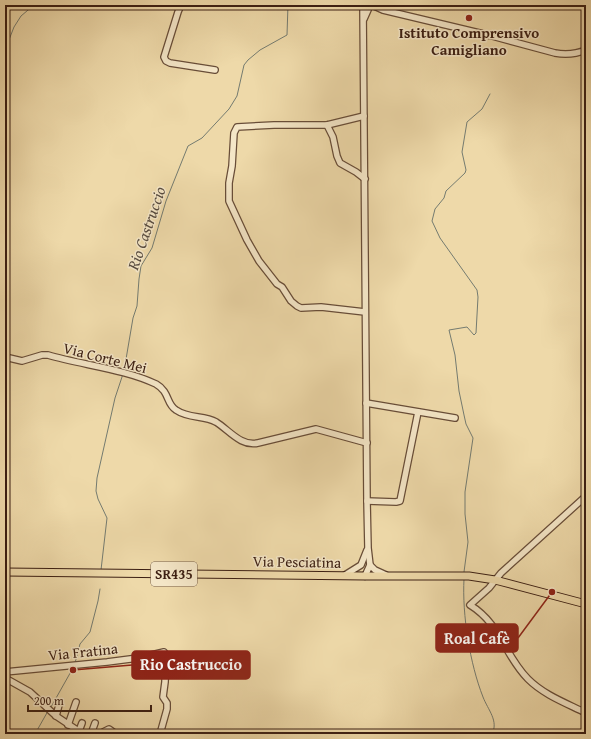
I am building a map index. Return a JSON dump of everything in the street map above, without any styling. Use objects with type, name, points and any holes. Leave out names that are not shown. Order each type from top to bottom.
[{"type":"main road","name":"Via Pesciatina","points":[[5,572],[464,576],[495,580],[586,604]]},
{"type":"street","points":[[181,5],[164,57],[166,61],[170,63],[215,70]]},
{"type":"street","points":[[365,576],[370,565],[368,548],[367,501],[363,22],[368,7],[484,34],[555,53],[565,54],[586,50]]},
{"type":"street","points":[[364,116],[327,125],[237,127],[234,133],[232,166],[229,183],[229,201],[246,240],[259,261],[277,284],[282,287],[291,301],[297,306],[301,308],[321,307],[365,312]]},
{"type":"street","points":[[327,125],[333,136],[340,163],[365,179]]},
{"type":"street","name":"Via Corte Mei","points":[[5,357],[22,361],[42,355],[48,356],[124,373],[150,382],[164,389],[175,410],[191,416],[208,418],[247,443],[255,444],[316,429],[367,442]]},
{"type":"street","points":[[366,403],[455,418]]},
{"type":"street","points":[[367,501],[400,501],[418,412]]},
{"type":"street","points":[[586,496],[500,573],[489,588],[470,605],[486,617],[498,632],[510,655],[527,678],[541,690],[586,713]]},
{"type":"street","points":[[344,576],[361,565],[368,548]]},
{"type":"street","points":[[361,565],[365,576]]},
{"type":"street","points":[[370,565],[375,570],[388,576]]},
{"type":"street","name":"Via Fratina","points":[[5,672],[138,658],[164,652],[166,655],[163,697],[167,703],[167,709],[160,734]]},
{"type":"street","points":[[5,678],[30,692],[51,712],[81,733],[82,723]]},
{"type":"street","points":[[68,724],[76,702]]},
{"type":"street","points":[[51,712],[60,705]]},
{"type":"street","points":[[91,734],[95,723]]},
{"type":"street","points":[[102,734],[109,729],[116,734]]},
{"type":"waterway","points":[[5,50],[14,27],[21,16],[34,5]]},
{"type":"waterway","name":"Rio Castruccio","points":[[124,371],[133,318],[137,306],[141,266],[152,248],[166,201],[188,146],[202,138],[229,109],[237,96],[244,65],[248,60],[260,50],[287,35],[288,5]]},
{"type":"waterway","points":[[464,572],[468,542],[465,514],[465,492],[473,438],[466,424],[459,391],[455,355],[449,330],[467,327],[474,335],[476,333],[478,297],[477,290],[440,238],[432,221],[435,209],[444,198],[446,191],[465,173],[466,170],[462,152],[467,122],[482,109],[490,94]]},
{"type":"waterway","name":"Rio Castruccio","points":[[101,570],[107,518],[98,499],[96,491],[97,478],[115,398],[123,374]]},
{"type":"waterway","points":[[464,579],[464,608],[468,639],[478,684],[494,720],[494,729],[492,734]]},
{"type":"waterway","name":"Rio Castruccio","points":[[75,663],[80,644],[90,632],[100,589]]},
{"type":"waterway","name":"Rio Castruccio","points":[[51,707],[73,668]]},
{"type":"waterway","name":"Rio Castruccio","points":[[35,734],[48,711]]},
{"type":"place","name":"Istituto Comprensivo Camigliano","points":[[469,18]]},
{"type":"place","name":"Roal Cafè","points":[[552,592]]},
{"type":"place","name":"Rio Castruccio","points":[[73,670]]}]
